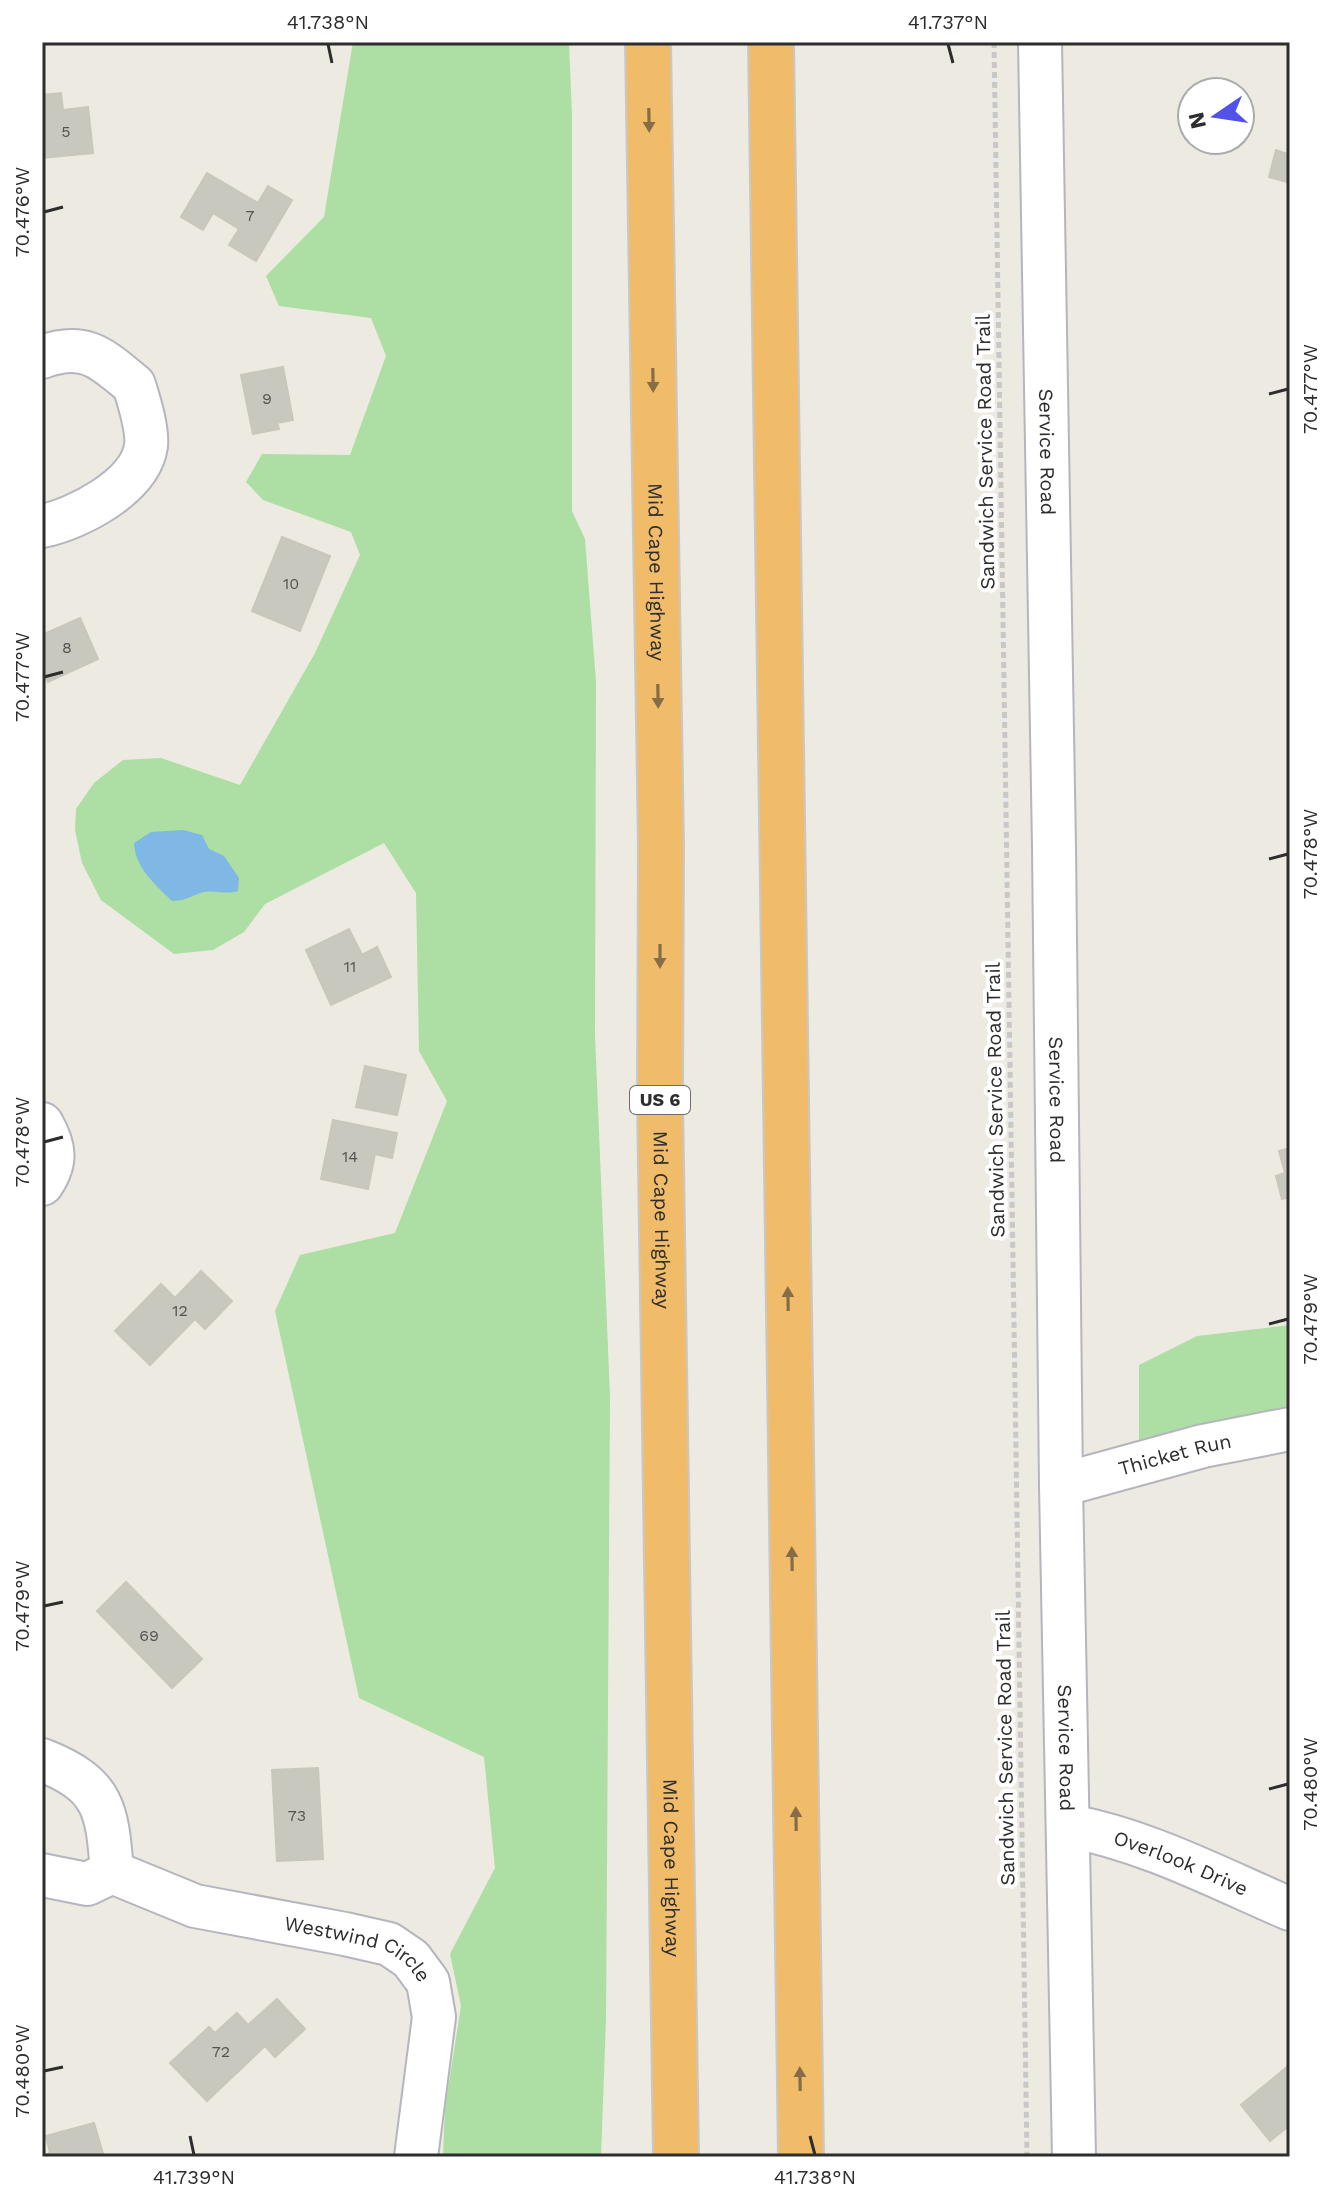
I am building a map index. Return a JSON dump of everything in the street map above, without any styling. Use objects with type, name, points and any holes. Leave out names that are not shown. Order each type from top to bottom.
[{"type":"highway","name":"Mid Cape Highway","points":[[648,42],[676,2157]]},
{"type":"highway","points":[[771,42],[801,2157]]},
{"type":"street","name":"Service Road","points":[[1040,42],[1074,2157]]},
{"type":"street","points":[[42,357],[70,352],[97,354],[134,385],[146,445],[138,467],[116,489],[90,509],[63,522],[42,526]]},
{"type":"street","points":[[42,1124],[54,1149],[52,1169],[42,1184]]},
{"type":"street","name":"Thicket Run","points":[[1061,1485],[1203,1446],[1290,1429]]},
{"type":"street","points":[[42,1760],[59,1766],[101,1801],[109,1828],[112,1872],[87,1884],[42,1875]]},
{"type":"street","name":"Overlook Drive","points":[[1069,1826],[1096,1831],[1166,1855],[1290,1909]]},
{"type":"street","name":"Westwind Circle","points":[[112,1872],[195,1906],[389,1944],[411,1959],[428,1982],[434,2017],[416,2157]]},
{"type":"path","name":"Sandwich Service Road Trail","points":[[994,42],[1027,2157]]},
{"type":"green space","points":[[353,42],[569,42],[572,115],[572,511],[585,539],[596,682],[595,1035],[610,1397],[606,2019],[601,2157],[443,2157],[445,2108],[461,2006],[450,1954],[495,1868],[484,1757],[359,1698],[275,1311],[300,1255],[395,1233],[447,1101],[419,1051],[416,893],[384,843],[265,904],[244,932],[213,950],[174,954],[101,900],[82,863],[75,830],[76,809],[94,783],[123,760],[161,758],[240,785],[315,653],[360,555],[351,532],[263,500],[246,482],[262,454],[350,455],[386,356],[371,318],[279,306],[266,276],[324,217]]},
{"type":"green space","points":[[1290,1325],[1290,1406],[1225,1428],[1139,1474],[1139,1365],[1197,1336]]},
{"type":"water","points":[[183,830],[202,835],[209,849],[224,856],[239,878],[238,891],[204,892],[172,901],[153,882],[138,860],[134,843],[151,832]]},
{"type":"building","points":[[61,93],[63,110],[88,107],[93,153],[42,158],[42,95]]},
{"type":"building","points":[[1276,150],[1290,155],[1290,183],[1269,177]]},
{"type":"building","points":[[207,173],[258,203],[268,186],[292,200],[256,261],[229,245],[239,229],[213,213],[203,230],[181,217]]},
{"type":"building","points":[[283,367],[293,420],[277,423],[279,429],[253,434],[241,375]]},
{"type":"building","points":[[282,537],[330,556],[300,631],[252,611]]},
{"type":"building","points":[[80,618],[98,659],[48,682],[42,670],[42,635]]},
{"type":"building","points":[[349,929],[362,955],[377,947],[391,977],[331,1005],[306,950]]},
{"type":"building","points":[[365,1066],[406,1075],[397,1115],[356,1107]]},
{"type":"building","points":[[333,1120],[397,1133],[392,1158],[375,1154],[368,1189],[321,1179]]},
{"type":"building","points":[[1290,1148],[1290,1197],[1282,1199],[1276,1176],[1285,1173],[1279,1151]]},
{"type":"building","points":[[201,1271],[232,1301],[205,1329],[195,1319],[150,1365],[115,1331],[161,1284],[175,1298]]},
{"type":"building","points":[[126,1582],[202,1659],[172,1688],[97,1611]]},
{"type":"building","points":[[318,1768],[323,1859],[277,1861],[272,1770]]},
{"type":"building","points":[[277,1999],[305,2029],[275,2057],[265,2046],[207,2101],[170,2063],[209,2027],[215,2033],[237,2013],[248,2025]]},
{"type":"building","points":[[1288,2066],[1290,2125],[1270,2141],[1241,2105]]},
{"type":"building","points":[[94,2123],[104,2157],[42,2157],[50,2153],[46,2136]]}]
